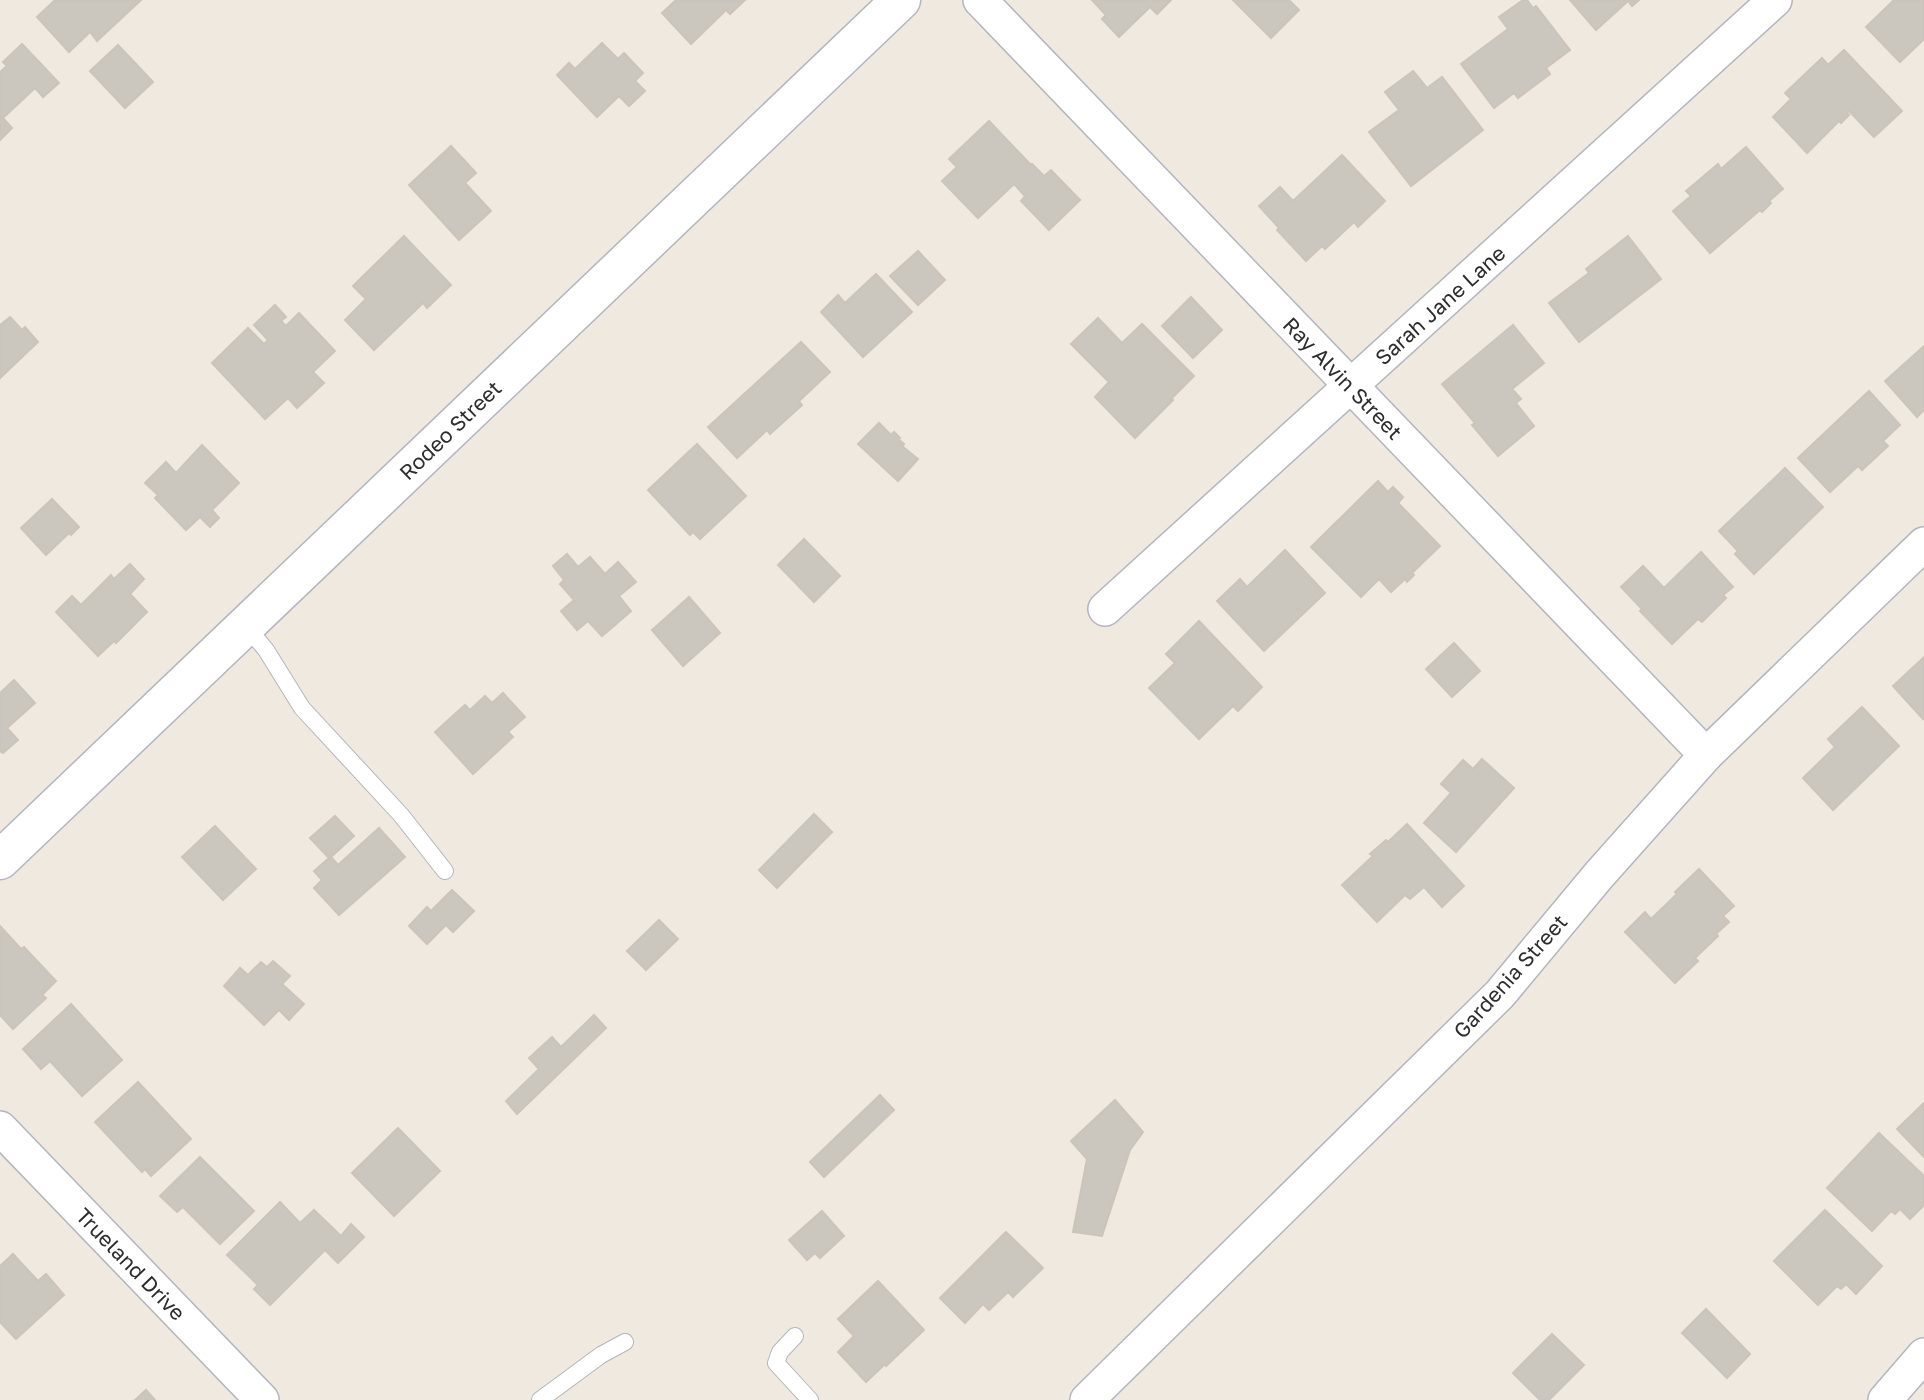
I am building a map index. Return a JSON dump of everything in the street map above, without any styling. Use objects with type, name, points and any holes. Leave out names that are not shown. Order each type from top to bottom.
[{"type":"street","name":"Rodeo Street","points":[[0,860],[901,0]]},
{"type":"street","name":"Ray Alvin Street","points":[[980,0],[1706,755]]},
{"type":"street","name":"Sarah Jane Lane","points":[[1105,609],[1775,0]]},
{"type":"street","name":"Gardenia Street","points":[[1087,1400],[1500,994],[1599,875],[1706,755],[1924,544]]},
{"type":"street","name":"Trueland Drive","points":[[0,1128],[262,1400]]},
{"type":"street","points":[[1885,1400],[1924,1355]]},
{"type":"lane","points":[[246,626],[266,650],[302,708],[401,816],[445,871]]},
{"type":"lane","points":[[795,1336],[780,1352],[776,1363],[810,1400]]},
{"type":"lane","points":[[540,1400],[601,1355],[625,1342]]},
{"type":"building","points":[[55,0],[141,0],[97,41],[90,32],[69,52],[37,17]]},
{"type":"building","points":[[676,0],[745,0],[730,14],[726,10],[691,44],[662,13]]},
{"type":"building","points":[[1092,0],[1171,0],[1157,14],[1150,7],[1119,37],[1102,19],[1106,15]]},
{"type":"building","points":[[1233,0],[1289,0],[1299,10],[1271,38]]},
{"type":"building","points":[[1527,0],[1533,8],[1536,6],[1570,50],[1546,68],[1550,74],[1518,98],[1514,93],[1494,108],[1461,64],[1508,29],[1499,17]]},
{"type":"building","points":[[1570,0],[1639,0],[1632,6],[1628,1],[1596,30]]},
{"type":"building","points":[[1894,0],[1924,0],[1924,39],[1900,62],[1866,27]]},
{"type":"building","points":[[602,43],[618,59],[624,53],[643,73],[635,81],[645,91],[629,106],[619,96],[597,117],[557,75],[569,63],[575,69]]},
{"type":"building","points":[[22,44],[59,83],[43,97],[35,88],[3,118],[12,128],[0,140],[0,72],[7,66],[3,62]]},
{"type":"building","points":[[118,45],[153,82],[125,108],[90,71]]},
{"type":"building","points":[[1844,50],[1902,111],[1874,137],[1849,111],[1849,115],[1841,123],[1839,121],[1807,153],[1773,117],[1791,99],[1785,93],[1822,58],[1828,65]]},
{"type":"building","points":[[1413,71],[1427,88],[1442,77],[1483,130],[1411,186],[1369,132],[1399,110],[1385,92]]},
{"type":"building","points":[[989,121],[1031,165],[1044,176],[1051,170],[1080,200],[1049,230],[1021,201],[1025,196],[1014,184],[978,218],[942,181],[957,167],[949,159]]},
{"type":"building","points":[[451,146],[476,173],[465,183],[491,211],[459,240],[409,185]]},
{"type":"building","points":[[1746,147],[1783,189],[1769,201],[1771,203],[1762,212],[1760,210],[1710,253],[1673,211],[1691,196],[1686,191],[1718,164],[1721,169]]},
{"type":"building","points":[[1342,155],[1385,201],[1358,227],[1354,222],[1325,249],[1322,246],[1306,261],[1259,206],[1280,187],[1293,201]]},
{"type":"building","points":[[404,236],[451,285],[427,308],[423,303],[374,350],[345,320],[366,299],[353,286]]},
{"type":"building","points":[[1628,236],[1661,279],[1579,342],[1549,303],[1589,273],[1586,269]]},
{"type":"building","points":[[918,251],[945,280],[918,305],[890,276]]},
{"type":"building","points":[[876,274],[912,312],[863,357],[821,312],[838,295],[845,303]]},
{"type":"building","points":[[1191,297],[1222,330],[1193,358],[1162,326]]},
{"type":"building","points":[[275,305],[286,317],[281,321],[286,326],[299,313],[335,351],[313,372],[324,383],[297,408],[288,398],[265,419],[212,363],[248,328],[264,344],[268,340],[254,325]]},
{"type":"building","points":[[10,317],[22,330],[25,327],[38,342],[0,378],[0,325]]},
{"type":"building","points":[[1098,318],[1122,343],[1142,324],[1194,376],[1135,438],[1095,397],[1109,382],[1071,344]]},
{"type":"building","points":[[1513,325],[1544,363],[1512,389],[1521,399],[1516,403],[1534,426],[1498,456],[1472,425],[1475,423],[1442,384]]},
{"type":"building","points":[[801,342],[830,372],[799,401],[802,405],[770,434],[767,430],[737,458],[708,427]]},
{"type":"building","points":[[1924,346],[1924,410],[1917,417],[1885,381]]},
{"type":"building","points":[[1869,391],[1900,425],[1883,441],[1888,446],[1862,470],[1858,466],[1830,492],[1798,458]]},
{"type":"building","points":[[879,423],[891,435],[894,432],[904,444],[902,446],[918,459],[898,481],[858,444]]},
{"type":"building","points":[[697,444],[746,496],[700,539],[693,532],[690,535],[648,490]]},
{"type":"building","points":[[202,445],[239,483],[212,510],[219,518],[210,527],[200,517],[186,530],[155,498],[158,495],[145,483],[166,462],[176,473]]},
{"type":"building","points":[[1785,468],[1823,507],[1754,574],[1735,554],[1738,551],[1719,531]]},
{"type":"building","points":[[1378,481],[1388,492],[1393,487],[1403,497],[1398,503],[1440,546],[1412,573],[1414,575],[1407,582],[1405,579],[1391,592],[1379,579],[1361,597],[1311,547]]},
{"type":"building","points":[[52,499],[79,527],[46,555],[21,528]]},
{"type":"building","points":[[804,539],[840,576],[814,602],[778,565]]},
{"type":"building","points":[[1285,550],[1325,593],[1264,651],[1217,601],[1240,579],[1247,587]]},
{"type":"building","points":[[1701,552],[1733,587],[1723,595],[1726,598],[1702,622],[1698,619],[1672,644],[1621,587],[1643,566],[1664,588]]},
{"type":"building","points":[[567,554],[578,567],[590,557],[605,574],[618,562],[636,582],[619,596],[631,611],[602,636],[588,621],[577,630],[561,611],[574,600],[560,584],[564,580],[553,566]]},
{"type":"building","points":[[130,564],[144,579],[130,594],[147,612],[116,643],[114,641],[98,656],[56,612],[72,596],[81,605],[111,575],[114,579]]},
{"type":"building","points":[[689,597],[720,633],[683,666],[652,630]]},
{"type":"building","points":[[1199,621],[1262,687],[1238,711],[1233,706],[1199,739],[1149,688],[1175,663],[1166,654]]},
{"type":"building","points":[[1454,643],[1480,671],[1452,697],[1426,669]]},
{"type":"building","points":[[1924,657],[1924,718],[1923,719],[1893,686]]},
{"type":"building","points":[[14,680],[35,703],[7,728],[18,740],[3,753],[0,751],[0,693]]},
{"type":"building","points":[[503,693],[525,717],[508,732],[513,737],[473,774],[435,732],[465,705],[470,710],[485,696],[492,703]]},
{"type":"building","points":[[1862,707],[1899,746],[1833,810],[1803,778],[1835,747],[1828,739]]},
{"type":"building","points":[[1482,759],[1514,788],[1456,852],[1424,823],[1451,793],[1441,784],[1463,760],[1473,769]]},
{"type":"building","points":[[814,814],[832,832],[777,888],[759,870]]},
{"type":"building","points":[[335,816],[354,836],[331,857],[338,865],[379,828],[405,857],[339,915],[314,888],[322,880],[314,871],[329,858],[310,838]]},
{"type":"building","points":[[1407,824],[1464,886],[1442,907],[1424,887],[1410,899],[1405,895],[1377,922],[1342,885],[1373,856],[1370,854]]},
{"type":"building","points":[[215,826],[256,869],[223,900],[182,857]]},
{"type":"building","points":[[1699,869],[1734,906],[1723,916],[1729,922],[1695,958],[1698,961],[1675,983],[1625,932],[1645,912],[1651,919]]},
{"type":"building","points":[[452,890],[474,911],[453,932],[446,925],[427,944],[409,926],[427,907],[431,911]]},
{"type":"building","points":[[659,920],[678,939],[646,970],[627,951]]},
{"type":"building","points":[[0,926],[56,981],[42,995],[46,998],[13,1029],[0,1015]]},
{"type":"building","points":[[273,961],[290,976],[282,984],[304,1004],[289,1020],[279,1010],[264,1025],[224,986],[240,968],[248,975],[261,962],[267,967]]},
{"type":"building","points":[[71,1004],[122,1060],[82,1096],[50,1061],[41,1069],[23,1049]]},
{"type":"building","points":[[594,1015],[606,1028],[517,1114],[506,1101],[539,1069],[529,1058],[552,1037],[561,1047]]},
{"type":"building","points":[[138,1082],[191,1139],[151,1176],[145,1169],[142,1172],[95,1122]]},
{"type":"building","points":[[880,1095],[894,1110],[824,1177],[810,1162]]},
{"type":"building","points":[[1115,1100],[1143,1132],[1130,1150],[1102,1236],[1073,1232],[1087,1159],[1071,1141]]},
{"type":"building","points":[[1924,1103],[1924,1157],[1897,1129]]},
{"type":"building","points":[[398,1128],[440,1171],[394,1216],[352,1173]]},
{"type":"building","points":[[1879,1133],[1924,1176],[1924,1205],[1910,1219],[1900,1209],[1895,1214],[1891,1211],[1872,1231],[1827,1188]]},
{"type":"building","points":[[200,1157],[254,1211],[220,1244],[183,1207],[177,1212],[160,1196]]},
{"type":"building","points":[[280,1202],[300,1223],[314,1210],[341,1236],[351,1224],[364,1237],[338,1263],[325,1250],[270,1305],[254,1289],[258,1285],[227,1255]]},
{"type":"building","points":[[1825,1210],[1882,1266],[1856,1294],[1846,1284],[1841,1289],[1837,1286],[1818,1305],[1774,1261]]},
{"type":"building","points":[[822,1211],[844,1236],[820,1258],[815,1253],[807,1260],[789,1240]]},
{"type":"building","points":[[1006,1232],[1043,1268],[1013,1297],[1008,1292],[989,1310],[983,1304],[965,1323],[940,1298]]},
{"type":"building","points":[[13,1254],[38,1281],[46,1274],[64,1295],[16,1339],[0,1322],[0,1266]]},
{"type":"building","points":[[878,1281],[924,1330],[866,1382],[838,1352],[854,1336],[838,1319]]},
{"type":"building","points":[[1706,1309],[1750,1354],[1727,1378],[1682,1333]]},
{"type":"building","points":[[1552,1334],[1584,1365],[1549,1400],[1540,1400],[1513,1373]]},
{"type":"building","points":[[146,1390],[155,1400],[135,1400]]}]
